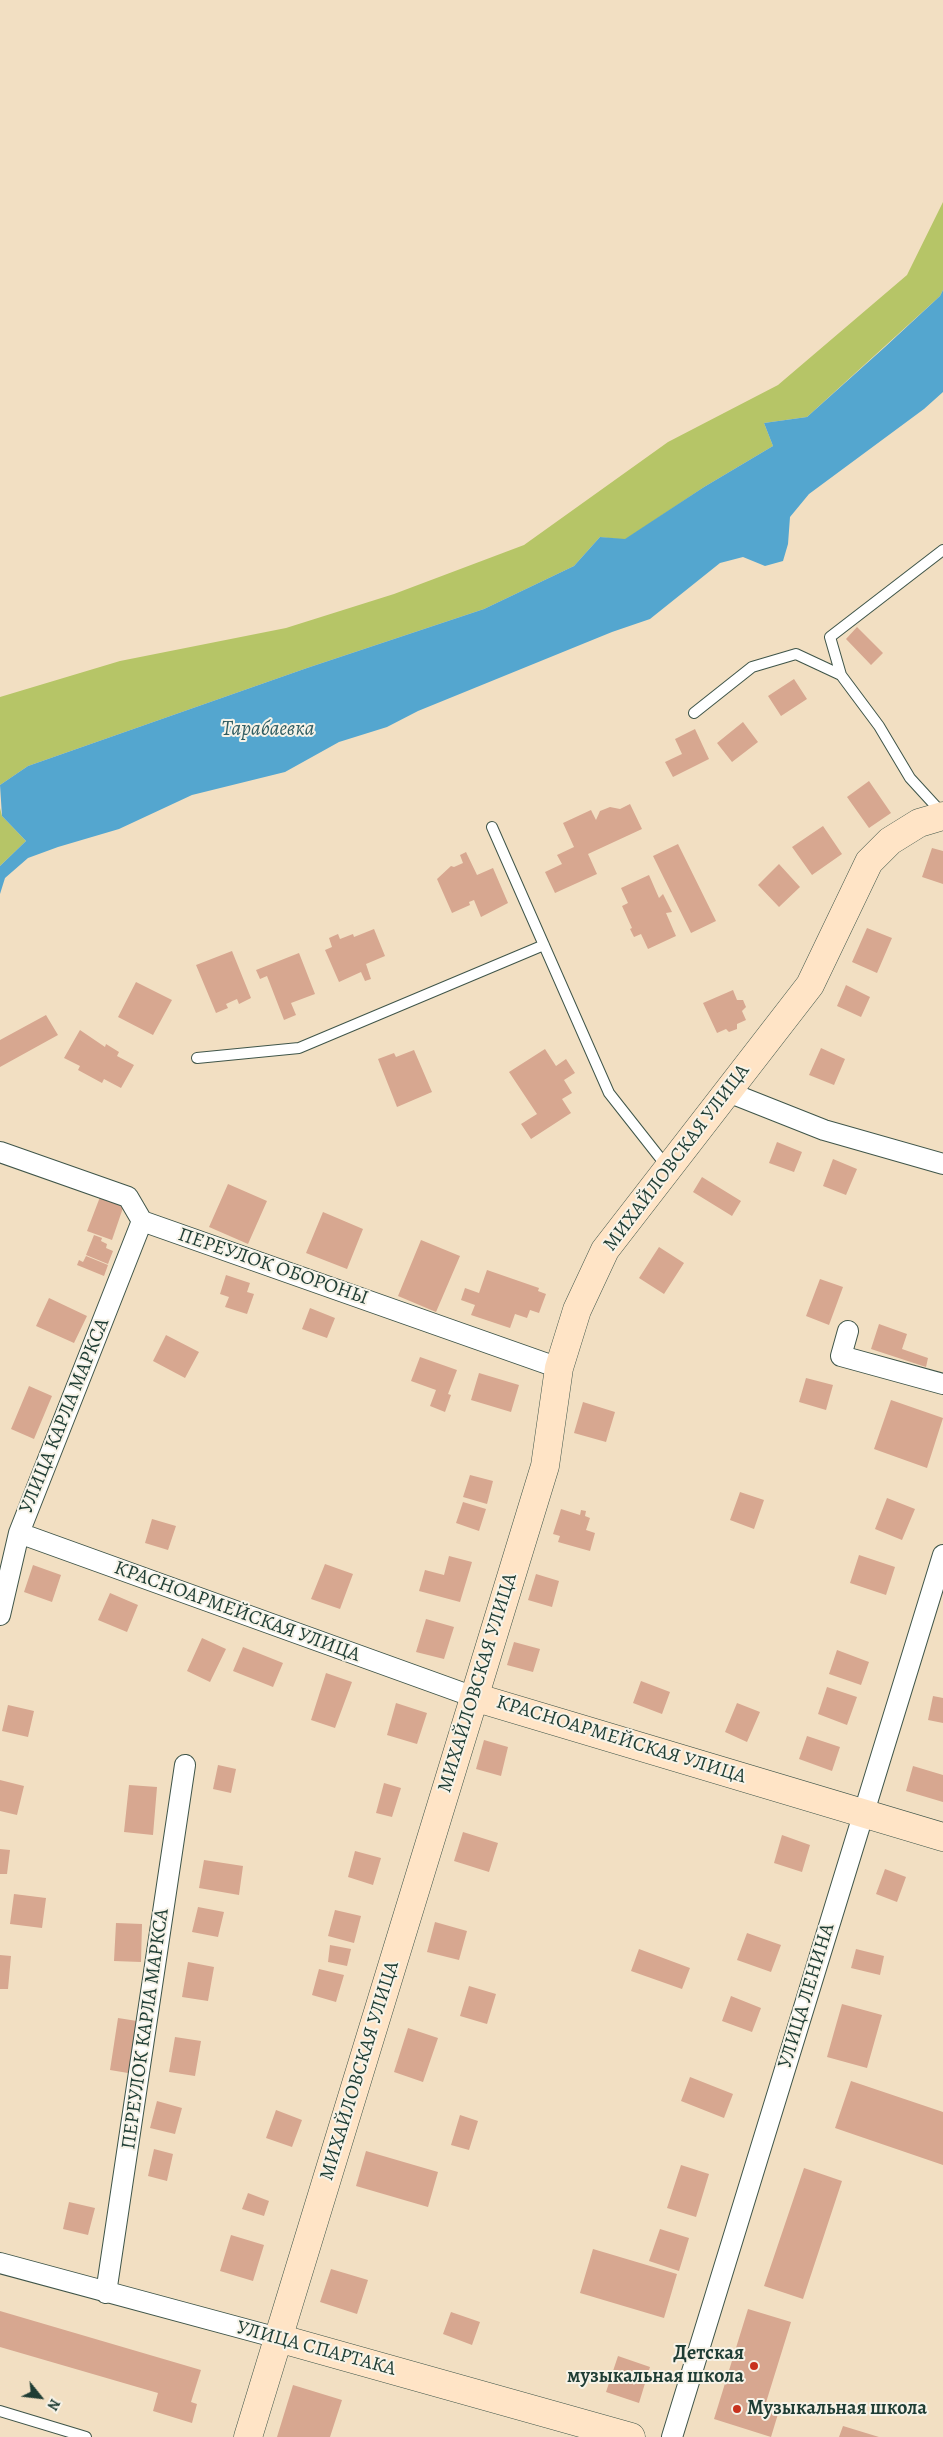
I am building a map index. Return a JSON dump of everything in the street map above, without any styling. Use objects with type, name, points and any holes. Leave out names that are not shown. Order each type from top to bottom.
[{"type":"street","name":"МИХАЙЛОВСКАЯ УЛИЦА","points":[[248,2437],[544,1466],[559,1368],[577,1310],[605,1250],[810,985],[869,862],[890,841],[920,823],[943,815]]},
{"type":"street","points":[[728,1092],[824,1130],[943,1164]]},
{"type":"street","points":[[0,1152],[128,1197],[142,1221]]},
{"type":"street","name":"ПЕРЕУЛОК ОБОРОНЫ","points":[[142,1221],[559,1368]]},
{"type":"street","name":"УЛИЦА КАРЛА МАРКСА","points":[[0,1615],[7,1552],[19,1533],[142,1221]]},
{"type":"street","points":[[848,1331],[842,1356],[943,1384]]},
{"type":"street","name":"КРАСНОАРМЕЙСКАЯ УЛИЦА","points":[[19,1533],[474,1697],[943,1837]]},
{"type":"street","name":"УЛИЦА ЛЕНИНА","points":[[672,2437],[943,1555]]},
{"type":"street","name":"ПЕРЕУЛОК КАРЛА МАРКСА","points":[[106,2293],[185,1765]]},
{"type":"street","name":"УЛИЦА СПАРТАКА","points":[[0,2264],[278,2338],[631,2437]]},
{"type":"lane","points":[[943,550],[830,637],[841,675],[879,726],[910,778],[943,815]]},
{"type":"lane","points":[[694,713],[752,667],[796,654],[841,675]]},
{"type":"lane","points":[[492,827],[609,1094],[668,1168]]},
{"type":"lane","points":[[197,1058],[299,1048],[544,945]]},
{"type":"lane","points":[[0,2411],[86,2437]]},
{"type":"green space","points":[[943,202],[943,290],[940,296],[807,417],[764,423],[773,446],[704,487],[625,540],[600,537],[574,566],[484,609],[307,668],[28,766],[0,785],[0,697],[120,661],[286,628],[394,594],[524,545],[668,442],[778,385],[907,275]]},
{"type":"green space","points":[[0,808],[2,816],[26,841],[0,866]]},
{"type":"water","name":"Тарабаевка","points":[[943,290],[943,392],[924,409],[809,494],[790,517],[788,544],[783,561],[765,566],[743,557],[720,563],[650,619],[612,632],[418,711],[387,727],[339,742],[285,772],[192,795],[119,829],[28,858],[5,878],[0,894],[0,866],[26,841],[2,816],[0,785],[28,766],[307,668],[484,609],[574,566],[600,537],[625,539],[704,487],[773,446],[764,423],[807,417],[940,296]]},
{"type":"building","points":[[857,627],[883,653],[871,665],[846,639]]},
{"type":"building","points":[[794,679],[807,699],[781,716],[768,696]]},
{"type":"building","points":[[743,722],[758,742],[732,762],[717,743]]},
{"type":"building","points":[[695,729],[709,759],[673,777],[665,762],[682,754],[675,739]]},
{"type":"building","points":[[869,781],[891,813],[869,828],[847,797]]},
{"type":"building","points":[[630,804],[642,829],[588,854],[597,874],[555,893],[545,872],[562,864],[557,855],[574,847],[563,823],[591,810],[596,820],[600,811],[610,807],[620,809]]},
{"type":"building","points":[[823,826],[842,854],[812,875],[792,847]]},
{"type":"building","points":[[678,844],[716,921],[691,933],[653,856]]},
{"type":"building","points":[[932,848],[943,851],[943,884],[922,877]]},
{"type":"building","points":[[466,852],[477,875],[493,868],[508,903],[481,917],[474,900],[469,902],[470,905],[452,913],[437,879],[451,866],[454,867],[463,863],[460,855]]},
{"type":"building","points":[[779,864],[800,887],[779,907],[758,885]]},
{"type":"building","points":[[649,875],[659,898],[663,894],[672,912],[666,913],[676,936],[648,949],[641,934],[634,937],[630,929],[632,928],[622,906],[628,903],[621,888]]},
{"type":"building","points":[[867,928],[892,938],[877,973],[852,962]]},
{"type":"building","points":[[374,929],[385,956],[366,964],[371,979],[365,981],[361,972],[339,982],[325,950],[332,947],[329,938],[338,934],[340,939],[353,934],[354,937]]},
{"type":"building","points":[[232,951],[251,998],[239,1004],[237,999],[226,1004],[228,1008],[216,1013],[196,965]]},
{"type":"building","points":[[299,953],[315,994],[291,1003],[296,1015],[284,1020],[267,976],[260,979],[256,970]]},
{"type":"building","points":[[136,982],[172,1000],[153,1035],[118,1017]]},
{"type":"building","points":[[846,985],[870,997],[861,1017],[837,1006]]},
{"type":"building","points":[[733,990],[737,1000],[743,1000],[746,1007],[742,1011],[746,1020],[737,1024],[737,1029],[729,1032],[726,1029],[717,1033],[703,1003]]},
{"type":"building","points":[[46,1015],[58,1035],[0,1067],[0,1040]]},
{"type":"building","points":[[80,1030],[105,1047],[106,1044],[119,1052],[117,1056],[134,1065],[121,1088],[104,1079],[102,1083],[78,1070],[80,1066],[64,1058]]},
{"type":"building","points":[[821,1048],[845,1059],[834,1085],[809,1075]]},
{"type":"building","points":[[545,1049],[556,1066],[566,1059],[575,1073],[564,1080],[572,1093],[562,1099],[571,1113],[531,1139],[521,1124],[537,1114],[509,1072]]},
{"type":"building","points":[[414,1050],[432,1092],[397,1107],[378,1059],[394,1053],[396,1057]]},
{"type":"building","points":[[777,1142],[802,1152],[794,1172],[769,1163]]},
{"type":"building","points":[[833,1159],[857,1169],[846,1195],[823,1186]]},
{"type":"building","points":[[702,1177],[741,1201],[732,1216],[693,1192]]},
{"type":"building","points":[[228,1184],[267,1201],[248,1244],[209,1227]]},
{"type":"building","points":[[100,1197],[124,1205],[112,1240],[87,1231]]},
{"type":"building","points":[[323,1212],[363,1229],[347,1269],[306,1253]]},
{"type":"building","points":[[94,1235],[102,1238],[101,1241],[107,1244],[106,1248],[113,1251],[108,1264],[86,1255]]},
{"type":"building","points":[[421,1240],[460,1256],[436,1312],[398,1296]]},
{"type":"building","points":[[659,1247],[684,1263],[664,1294],[639,1278]]},
{"type":"building","points":[[86,1256],[108,1265],[104,1276],[77,1265],[79,1260],[83,1262]]},
{"type":"building","points":[[487,1270],[539,1288],[538,1291],[546,1294],[539,1313],[530,1310],[527,1318],[515,1314],[510,1328],[471,1315],[475,1305],[461,1300],[465,1288],[479,1293]]},
{"type":"building","points":[[226,1275],[250,1283],[247,1292],[254,1294],[247,1314],[225,1307],[229,1297],[220,1294]]},
{"type":"building","points":[[820,1279],[843,1287],[829,1325],[806,1316]]},
{"type":"building","points":[[49,1298],[87,1316],[74,1343],[36,1326]]},
{"type":"building","points":[[310,1308],[335,1318],[327,1338],[302,1329]]},
{"type":"building","points":[[879,1324],[907,1334],[902,1349],[928,1358],[926,1367],[871,1349]]},
{"type":"building","points":[[166,1335],[199,1352],[185,1378],[153,1361]]},
{"type":"building","points":[[420,1357],[457,1370],[448,1394],[451,1395],[445,1412],[430,1406],[436,1390],[411,1381]]},
{"type":"building","points":[[479,1373],[519,1385],[511,1412],[471,1400]]},
{"type":"building","points":[[806,1378],[833,1385],[826,1410],[799,1402]]},
{"type":"building","points":[[29,1386],[52,1396],[34,1439],[11,1429]]},
{"type":"building","points":[[891,1400],[943,1418],[927,1468],[874,1449]]},
{"type":"building","points":[[583,1402],[615,1412],[606,1442],[574,1433]]},
{"type":"building","points":[[470,1475],[493,1481],[487,1504],[463,1497]]},
{"type":"building","points":[[740,1492],[764,1500],[754,1529],[730,1520]]},
{"type":"building","points":[[887,1498],[915,1509],[902,1540],[875,1529]]},
{"type":"building","points":[[463,1502],[486,1509],[479,1531],[456,1523]]},
{"type":"building","points":[[561,1509],[580,1515],[581,1510],[586,1511],[585,1516],[590,1518],[586,1530],[595,1533],[590,1551],[558,1542],[560,1536],[553,1534]]},
{"type":"building","points":[[152,1519],[176,1526],[168,1550],[145,1543]]},
{"type":"building","points":[[859,1555],[895,1567],[886,1595],[850,1583]]},
{"type":"building","points":[[449,1556],[472,1562],[460,1602],[419,1591],[425,1570],[444,1575]]},
{"type":"building","points":[[325,1564],[353,1574],[340,1609],[311,1599]]},
{"type":"building","points":[[33,1565],[61,1575],[52,1602],[24,1592]]},
{"type":"building","points":[[536,1574],[559,1581],[552,1607],[528,1600]]},
{"type":"building","points":[[110,1593],[138,1605],[127,1632],[98,1620]]},
{"type":"building","points":[[426,1619],[454,1627],[444,1659],[416,1652]]},
{"type":"building","points":[[202,1638],[226,1649],[210,1682],[187,1671]]},
{"type":"building","points":[[514,1642],[540,1649],[533,1672],[507,1665]]},
{"type":"building","points":[[243,1647],[283,1663],[273,1687],[233,1671]]},
{"type":"building","points":[[837,1650],[869,1662],[861,1685],[829,1674]]},
{"type":"building","points":[[326,1673],[352,1682],[335,1728],[311,1720]]},
{"type":"building","points":[[641,1681],[670,1692],[662,1714],[633,1703]]},
{"type":"building","points":[[827,1687],[857,1697],[847,1725],[818,1714]]},
{"type":"building","points":[[933,1696],[943,1698],[943,1723],[928,1720]]},
{"type":"building","points":[[396,1703],[427,1713],[417,1744],[387,1735]]},
{"type":"building","points":[[737,1703],[760,1712],[747,1742],[725,1732]]},
{"type":"building","points":[[8,1705],[34,1711],[28,1737],[2,1731]]},
{"type":"building","points":[[807,1736],[840,1747],[832,1771],[799,1759]]},
{"type":"building","points":[[484,1740],[508,1747],[501,1776],[476,1769]]},
{"type":"building","points":[[218,1765],[236,1769],[231,1793],[213,1789]]},
{"type":"building","points":[[913,1766],[943,1775],[943,1802],[906,1791]]},
{"type":"building","points":[[0,1780],[24,1786],[17,1815],[0,1811]]},
{"type":"building","points":[[384,1783],[401,1788],[392,1817],[376,1813]]},
{"type":"building","points":[[129,1785],[157,1787],[153,1835],[124,1832]]},
{"type":"building","points":[[463,1832],[498,1843],[489,1872],[454,1861]]},
{"type":"building","points":[[782,1835],[810,1845],[802,1872],[774,1863]]},
{"type":"building","points":[[0,1849],[10,1850],[7,1874],[0,1874]]},
{"type":"building","points":[[355,1851],[381,1858],[373,1885],[348,1877]]},
{"type":"building","points":[[204,1860],[243,1866],[239,1895],[199,1888]]},
{"type":"building","points":[[885,1869],[906,1877],[897,1902],[876,1894]]},
{"type":"building","points":[[14,1894],[46,1898],[42,1928],[10,1924]]},
{"type":"building","points":[[198,1907],[224,1912],[218,1937],[192,1932]]},
{"type":"building","points":[[335,1910],[361,1916],[354,1943],[328,1936]]},
{"type":"building","points":[[435,1922],[467,1931],[459,1960],[427,1952]]},
{"type":"building","points":[[116,1923],[142,1924],[141,1962],[114,1961]]},
{"type":"building","points":[[747,1933],[781,1945],[771,1972],[737,1960]]},
{"type":"building","points":[[330,1945],[351,1949],[347,1966],[328,1962]]},
{"type":"building","points":[[639,1949],[690,1968],[682,1989],[631,1971]]},
{"type":"building","points":[[856,1949],[884,1956],[880,1975],[851,1968]]},
{"type":"building","points":[[0,1955],[11,1956],[8,1989],[0,1989]]},
{"type":"building","points":[[188,1962],[214,1967],[208,2001],[182,1997]]},
{"type":"building","points":[[319,1969],[344,1975],[336,2002],[312,1995]]},
{"type":"building","points":[[469,1986],[496,1994],[487,2024],[460,2016]]},
{"type":"building","points":[[731,1996],[761,2008],[752,2032],[722,2021]]},
{"type":"building","points":[[842,2004],[882,2015],[867,2068],[827,2057]]},
{"type":"building","points":[[118,2018],[137,2021],[128,2073],[110,2070]]},
{"type":"building","points":[[408,2028],[438,2038],[423,2082],[394,2072]]},
{"type":"building","points":[[175,2037],[201,2041],[195,2076],[169,2072]]},
{"type":"building","points":[[690,2077],[733,2094],[724,2118],[681,2101]]},
{"type":"building","points":[[851,2081],[943,2112],[943,2165],[835,2128]]},
{"type":"building","points":[[157,2101],[182,2108],[175,2134],[150,2128]]},
{"type":"building","points":[[276,2110],[302,2120],[292,2147],[266,2138]]},
{"type":"building","points":[[460,2115],[478,2121],[469,2150],[451,2145]]},
{"type":"building","points":[[154,2149],[173,2154],[167,2181],[148,2176]]},
{"type":"building","points":[[366,2151],[438,2172],[428,2207],[356,2186]]},
{"type":"building","points":[[681,2165],[709,2174],[696,2217],[667,2208]]},
{"type":"building","points":[[804,2168],[842,2181],[803,2299],[764,2286]]},
{"type":"building","points":[[248,2193],[269,2201],[264,2216],[242,2209]]},
{"type":"building","points":[[69,2202],[95,2208],[88,2235],[63,2229]]},
{"type":"building","points":[[660,2229],[689,2238],[679,2271],[649,2261]]},
{"type":"building","points":[[231,2235],[264,2245],[253,2281],[220,2271]]},
{"type":"building","points":[[593,2249],[677,2274],[664,2318],[580,2293]]},
{"type":"building","points":[[331,2269],[368,2280],[357,2314],[320,2302]]},
{"type":"building","name":"Детская музыкальная школа","points":[[748,2309],[791,2322],[764,2409],[778,2414],[771,2437],[714,2419]]},
{"type":"building","points":[[0,2311],[201,2370],[191,2402],[197,2404],[192,2423],[153,2411],[158,2393],[0,2347]]},
{"type":"building","points":[[451,2312],[480,2322],[472,2345],[443,2334]]},
{"type":"building","points":[[618,2356],[650,2367],[639,2403],[606,2392]]},
{"type":"building","points":[[293,2385],[342,2400],[330,2437],[277,2437]]},
{"type":"building","points":[[843,2426],[879,2437],[839,2437]]},
{"type":"place","name":"Детская музыкальная школа","points":[[754,2366]]},
{"type":"place","name":"Музыкальная школа","points":[[737,2409]]}]
